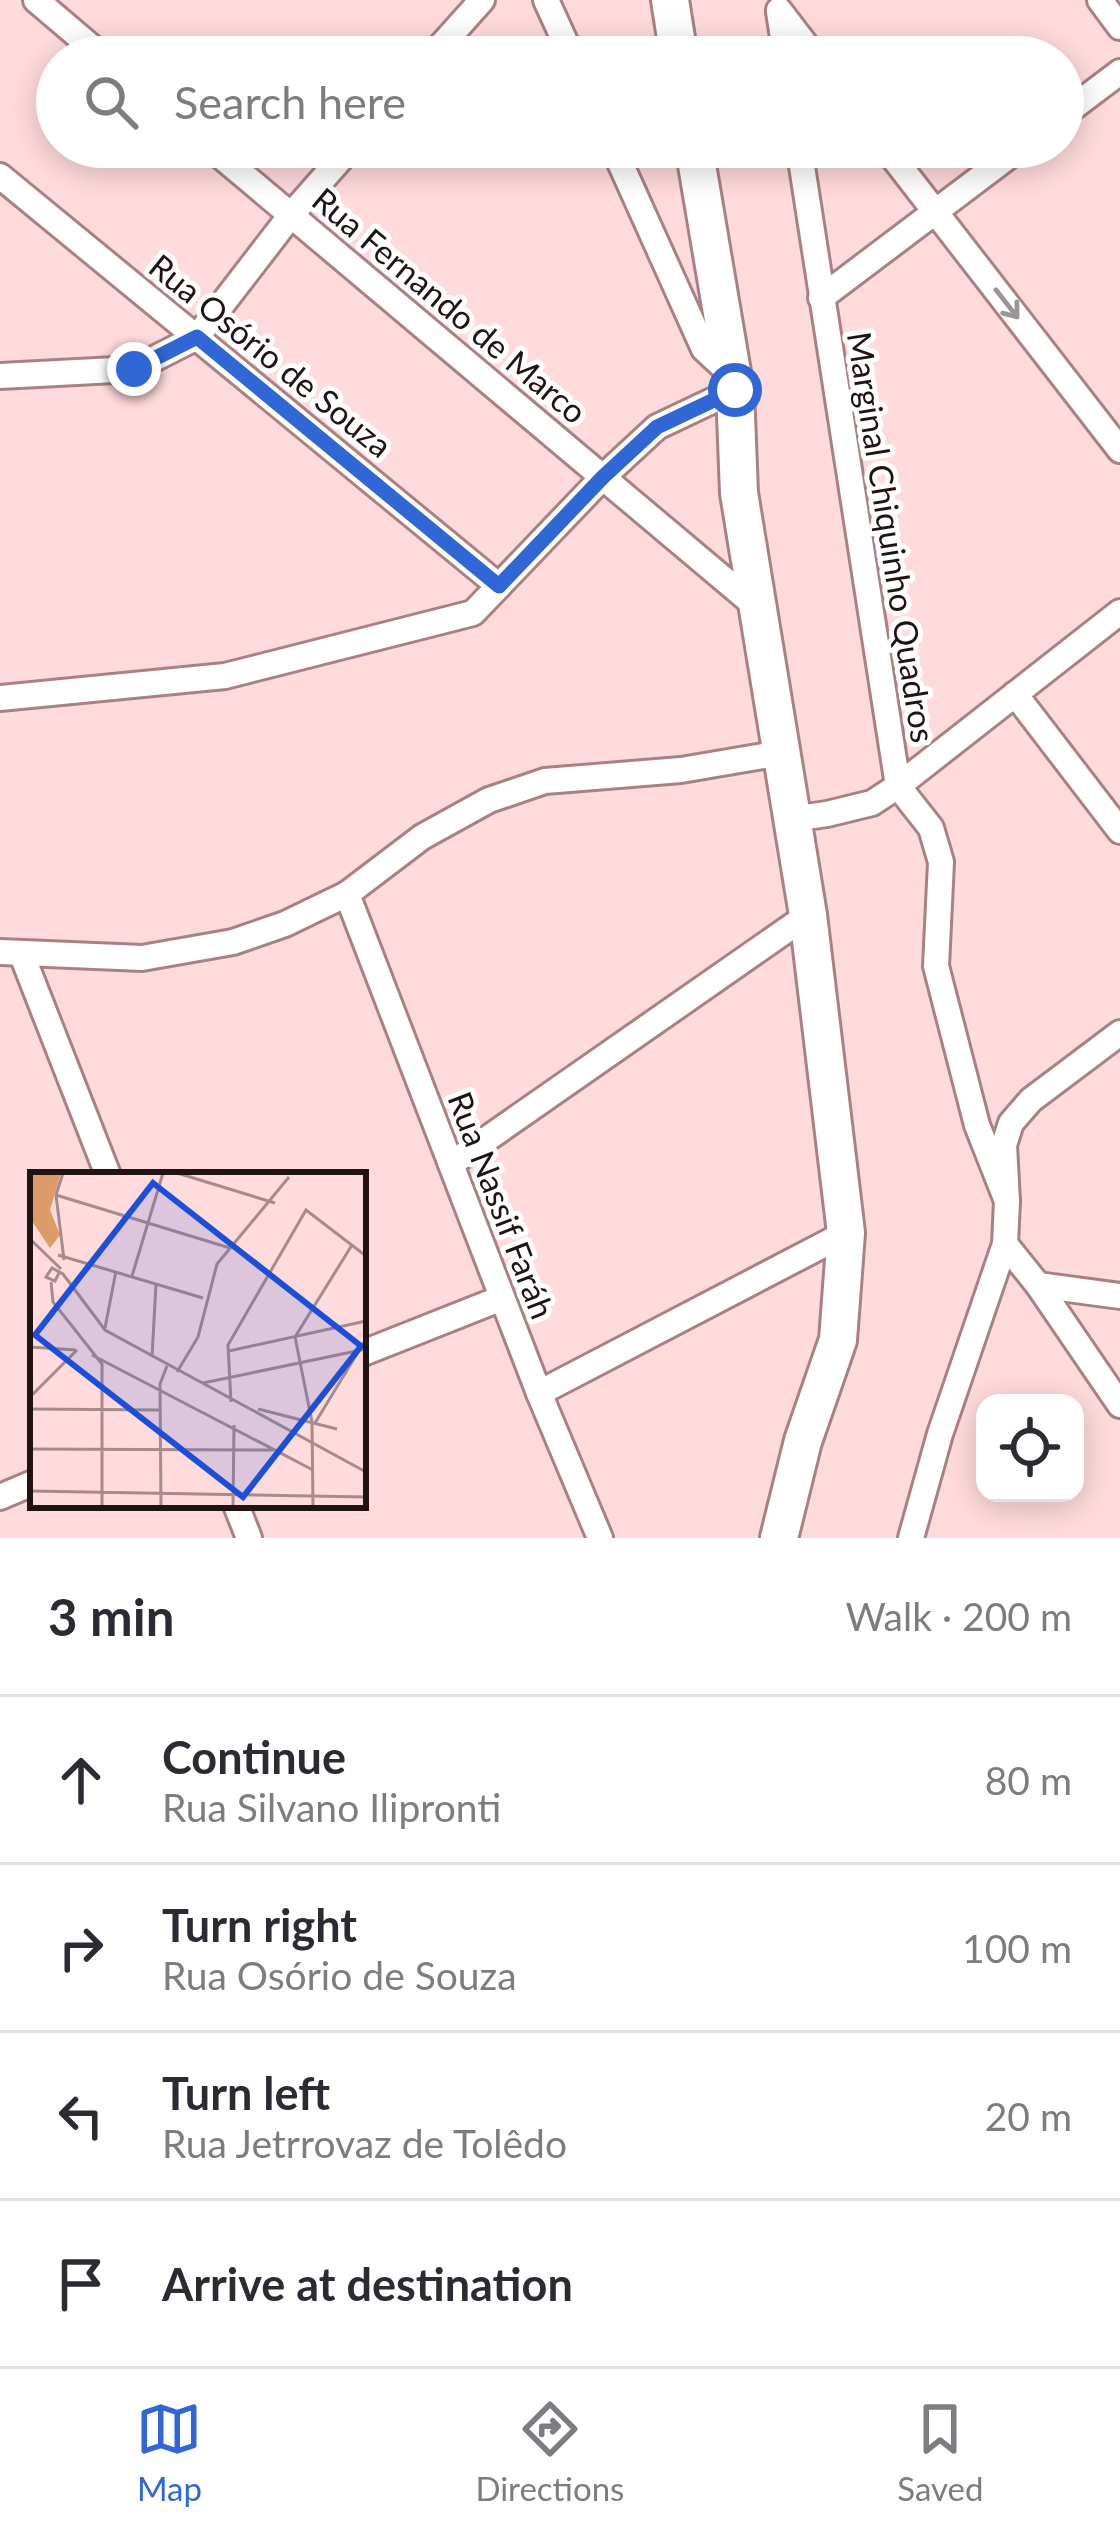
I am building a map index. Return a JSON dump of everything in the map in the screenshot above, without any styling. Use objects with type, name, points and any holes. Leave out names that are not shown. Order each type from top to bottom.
[{"type":"main road","points":[[670,0],[676,36]]},
{"type":"main road","points":[[698,168],[734,383],[739,493],[808,915],[846,1233],[838,1340],[803,1441],[779,1538]]},
{"type":"street","points":[[35,0],[78,36]]},
{"type":"street","points":[[450,36],[482,0]]},
{"type":"street","points":[[546,0],[562,36]]},
{"type":"street","points":[[1100,0],[1120,27]]},
{"type":"street","points":[[778,5],[783,36]]},
{"type":"street","points":[[778,5],[800,36]]},
{"type":"street","points":[[1084,99],[1120,72]]},
{"type":"street","name":"Rua Fernando de Marco","points":[[235,168],[757,607]]},
{"type":"street","points":[[0,376],[134,369],[197,337],[332,168]]},
{"type":"street","points":[[0,698],[225,676],[473,613],[657,427],[734,383],[704,349],[622,168]]},
{"type":"street","name":"Marginal Chiquinho Quadros","points":[[802,168],[898,786]]},
{"type":"street","points":[[901,168],[1120,450]]},
{"type":"street","points":[[821,298],[993,168]]},
{"type":"street","name":"Rua Osório de Souza","points":[[0,176],[499,586]]},
{"type":"street","points":[[792,819],[872,803],[1120,612]]},
{"type":"street","points":[[1015,694],[1120,831]]},
{"type":"street","points":[[107,1172],[11,954],[142,958],[232,942],[347,894],[422,837],[489,800],[545,782],[681,770],[781,753]]},
{"type":"street","points":[[898,786],[931,828],[941,862],[936,966],[976,1125],[1006,1201]]},
{"type":"street","name":"Rua Nassif Faráh","points":[[347,894],[539,1394],[600,1538]]},
{"type":"street","points":[[451,1164],[808,915]]},
{"type":"street","points":[[911,1538],[940,1434],[1004,1244],[1004,1145],[1011,1123],[1031,1100],[1120,1033]]},
{"type":"street","points":[[539,1394],[846,1233]]},
{"type":"street","points":[[1004,1244],[1038,1285],[1120,1405]]},
{"type":"street","points":[[1038,1285],[1120,1296]]},
{"type":"street","points":[[366,1352],[502,1298]]},
{"type":"street","points":[[0,1497],[30,1485]]},
{"type":"street","points":[[237,1508],[249,1538]]},
{"type":"route","points":[[134,369],[197,337],[499,586],[657,427],[735,390]]}]
